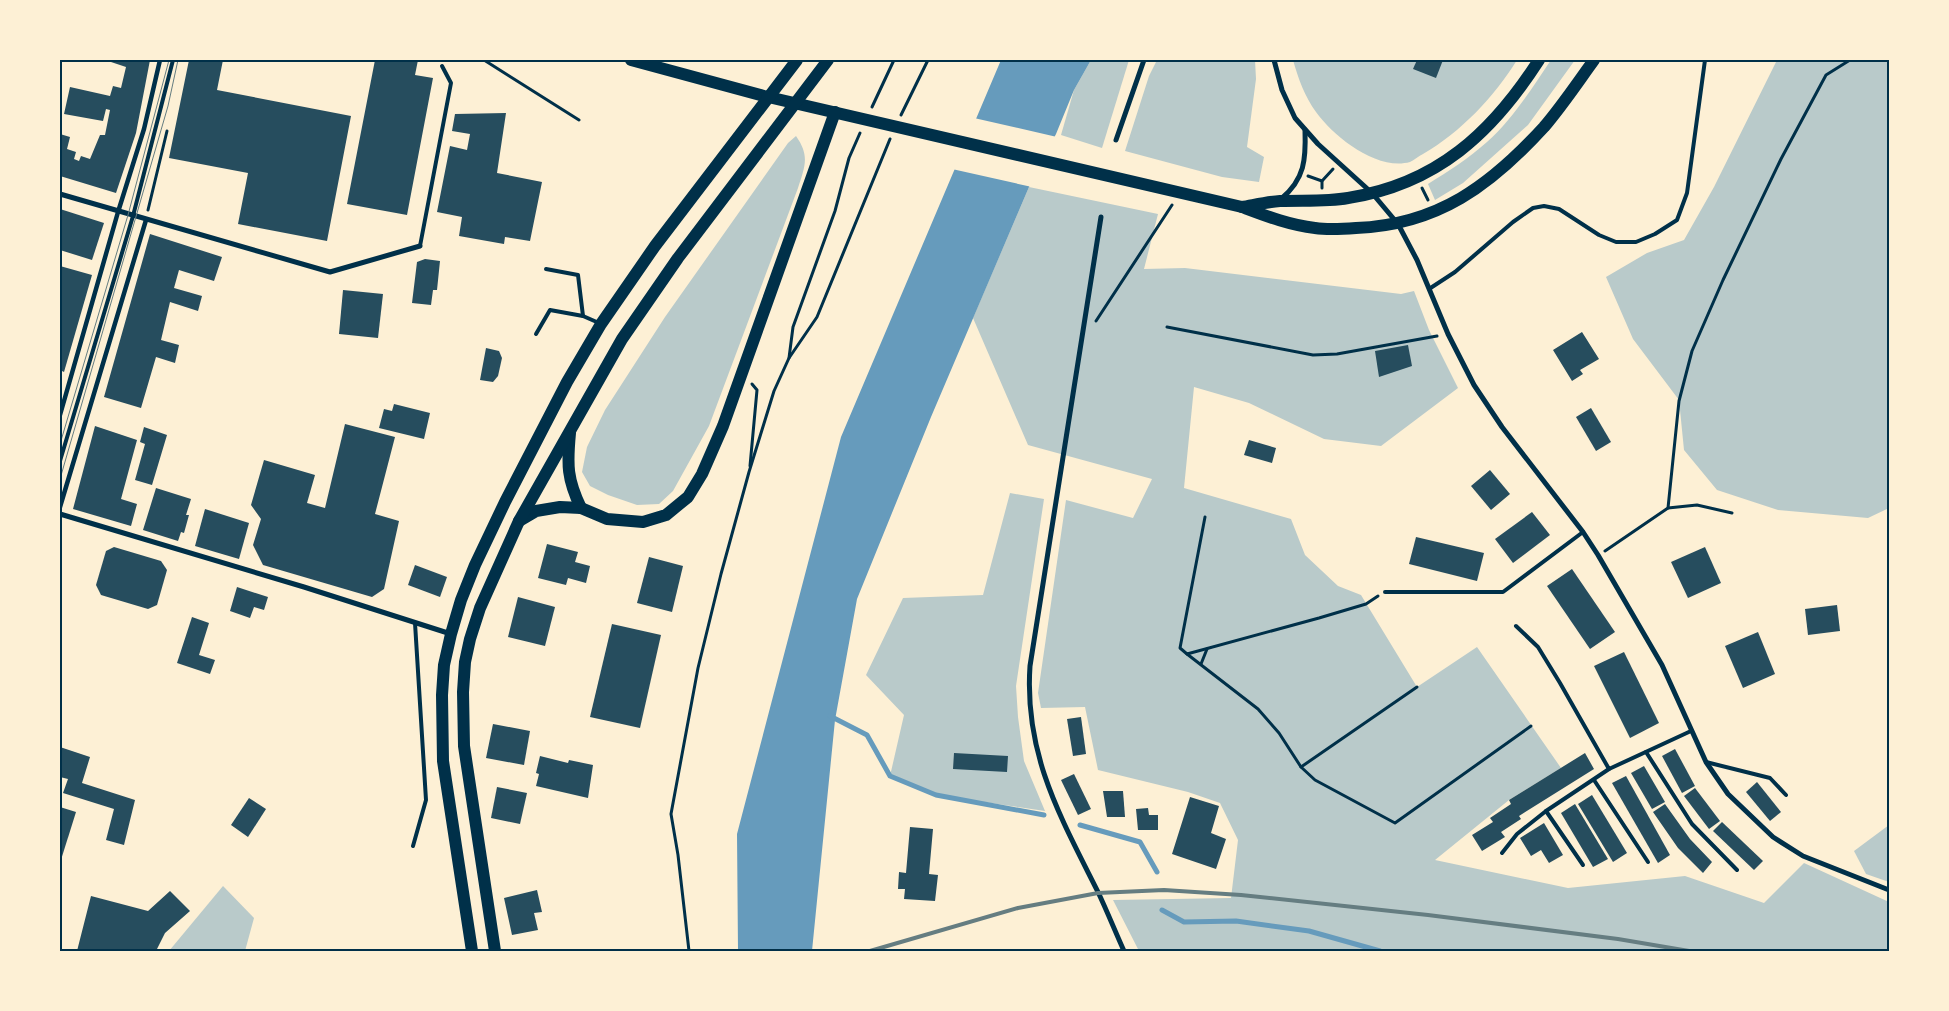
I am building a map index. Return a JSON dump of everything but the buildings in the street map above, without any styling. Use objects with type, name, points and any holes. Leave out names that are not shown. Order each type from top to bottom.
[{"type":"main road","points":[[631,60],[649,62],[697,78],[835,112],[1179,194],[1242,207],[1270,218],[1316,228],[1365,228],[1398,224],[1434,212],[1470,193],[1492,177],[1520,152],[1546,125],[1594,60]]},
{"type":"main road","points":[[472,951],[443,761],[442,695],[444,665],[450,634],[461,600],[505,502],[568,382],[601,324],[655,246],[797,60]]},
{"type":"main road","points":[[495,951],[464,746],[463,692],[465,662],[480,608],[519,521],[622,338],[678,258],[828,60]]},
{"type":"main road","points":[[1242,207],[1279,201],[1348,198],[1372,193],[1417,178],[1465,149],[1488,128],[1509,103],[1539,60]]},
{"type":"main road","points":[[519,521],[536,511],[560,507],[581,508],[607,519],[643,522],[666,514],[688,497],[702,474],[743,371],[835,112]]},
{"type":"main road","points":[[570,428],[568,457],[571,488],[581,508]]},
{"type":"street","points":[[60,414],[144,129],[160,60]]},
{"type":"street","points":[[1116,140],[1144,60]]},
{"type":"street","points":[[1274,60],[1277,76],[1287,104],[1304,130],[1372,193],[1398,224],[1417,260],[1448,334],[1474,385],[1598,555],[1662,665],[1706,762],[1728,794],[1774,837],[1803,856],[1889,890]]},
{"type":"street","points":[[1279,201],[1296,184],[1304,164],[1304,130]]},
{"type":"street","points":[[60,194],[330,272],[420,246]]},
{"type":"street","points":[[1101,217],[1030,666],[1028,694],[1039,761],[1052,799],[1124,951]]},
{"type":"street","points":[[60,507],[146,220]]},
{"type":"street","points":[[60,514],[304,587],[450,634]]},
{"type":"lane","points":[[60,461],[133,216],[174,60]]},
{"type":"lane","points":[[1429,289],[1455,272],[1513,222],[1533,208],[1544,206],[1559,209],[1599,235],[1616,242],[1636,242],[1655,234],[1677,220],[1687,194],[1705,60]]},
{"type":"lane","points":[[420,246],[450,83],[442,66]]},
{"type":"lane","points":[[546,269],[578,275],[583,316]]},
{"type":"lane","points":[[536,334],[550,310],[583,316],[601,324]]},
{"type":"lane","points":[[1385,592],[1503,592],[1583,532]]},
{"type":"lane","points":[[413,846],[426,800],[415,623]]},
{"type":"lane","points":[[1516,626],[1538,647],[1609,769]]},
{"type":"lane","points":[[1502,853],[1516,834],[1546,811],[1609,769],[1691,731]]},
{"type":"lane","points":[[1646,752],[1692,824],[1737,870]]},
{"type":"lane","points":[[1706,762],[1770,778],[1786,795]]},
{"type":"lane","points":[[1594,780],[1648,862]]},
{"type":"lane","points":[[1546,811],[1583,865]]},
{"type":"path","points":[[484,60],[579,120]]},
{"type":"path","points":[[871,108],[894,60]]},
{"type":"path","points":[[901,116],[928,60]]},
{"type":"path","points":[[1668,508],[1679,400],[1692,351],[1723,280],[1781,159],[1826,75],[1850,60]]},
{"type":"path","points":[[789,358],[793,327],[835,211],[849,158],[864,125]]},
{"type":"path","points":[[146,220],[168,126]]},
{"type":"path","points":[[689,951],[672,814],[698,668],[721,574],[774,391],[789,358],[817,317],[893,133]]},
{"type":"path","points":[[1417,178],[1434,212]]},
{"type":"path","points":[[1081,345],[1179,194]]},
{"type":"path","points":[[1167,327],[1312,355],[1338,354],[1448,334]]},
{"type":"path","points":[[743,371],[757,390],[749,472]]},
{"type":"path","points":[[1598,555],[1668,508],[1697,505],[1732,513]]},
{"type":"path","points":[[1205,517],[1180,648],[1258,709],[1278,733],[1301,767],[1315,780],[1395,823],[1531,726]]},
{"type":"path","points":[[1187,654],[1366,604],[1385,592]]},
{"type":"path","points":[[1201,664],[1207,648]]},
{"type":"path","points":[[1301,767],[1417,687]]},
{"type":"shaded area","points":[[1091,60],[1129,60],[1102,148],[1061,135],[1074,90]]},
{"type":"shaded area","points":[[1157,60],[1255,60],[1256,79],[1247,147],[1264,157],[1259,182],[1222,177],[1125,151],[1149,76]]},
{"type":"shaded area","points":[[1293,60],[1517,60],[1476,113],[1437,145],[1412,161],[1397,163],[1384,162],[1371,157],[1357,150],[1334,132],[1308,100]]},
{"type":"shaded area","points":[[1551,60],[1575,60],[1528,125],[1463,183],[1435,200],[1428,184],[1466,159],[1496,133],[1522,103]]},
{"type":"shaded area","points":[[1777,60],[1889,60],[1889,508],[1868,518],[1778,510],[1717,490],[1684,450],[1679,400],[1633,339],[1606,277],[1647,253],[1684,240],[1714,187]]},
{"type":"shaded area","points":[[796,136],[805,155],[803,173],[798,188],[709,426],[673,491],[659,504],[637,505],[608,495],[590,486],[582,472],[587,447],[605,410],[665,317],[788,143]]},
{"type":"shaded area","points":[[1029,187],[1158,214],[1144,269],[1185,268],[1401,294],[1414,291],[1429,330],[1458,388],[1381,446],[1324,439],[1249,403],[1194,387],[1184,488],[1291,519],[1305,555],[1338,586],[1361,595],[1417,687],[1477,647],[1561,768],[1509,800],[1435,860],[1568,888],[1685,876],[1764,903],[1804,863],[1889,902],[1889,951],[1139,951],[1113,900],[1231,898],[1238,840],[1220,803],[1188,792],[1098,770],[1085,707],[1041,708],[1038,693],[1066,500],[1133,518],[1152,479],[1028,445],[973,318]]},
{"type":"shaded area","points":[[1010,493],[1044,499],[1016,686],[1024,761],[1045,811],[936,795],[890,776],[904,715],[866,675],[903,598],[983,595]]},
{"type":"shaded area","points":[[1889,825],[1889,882],[1866,874],[1854,851]]},
{"type":"shaded area","points":[[223,886],[254,918],[245,951],[169,951]]},
{"type":"water","points":[[1001,60],[1091,60],[1074,90],[1056,134],[1029,187],[931,417],[857,599],[835,720],[812,951],[738,951],[737,834],[841,437]]},
{"type":"pier","points":[[974,118],[1057,137],[1032,187],[952,169]]},
{"type":"waterway","points":[[830,716],[867,735],[890,776],[936,795],[1044,815]]},
{"type":"waterway","points":[[1080,825],[1140,842],[1157,872]]},
{"type":"waterway","points":[[1162,910],[1184,922],[1236,921],[1309,931],[1380,951]]},
{"type":"tram line","points":[[60,444],[128,215],[169,60]]},
{"type":"tram line","points":[[60,479],[168,106],[178,60]]},
{"type":"railway","points":[[870,951],[1018,908],[1098,893],[1164,890],[1241,895],[1428,915],[1618,939],[1689,951]]}]
